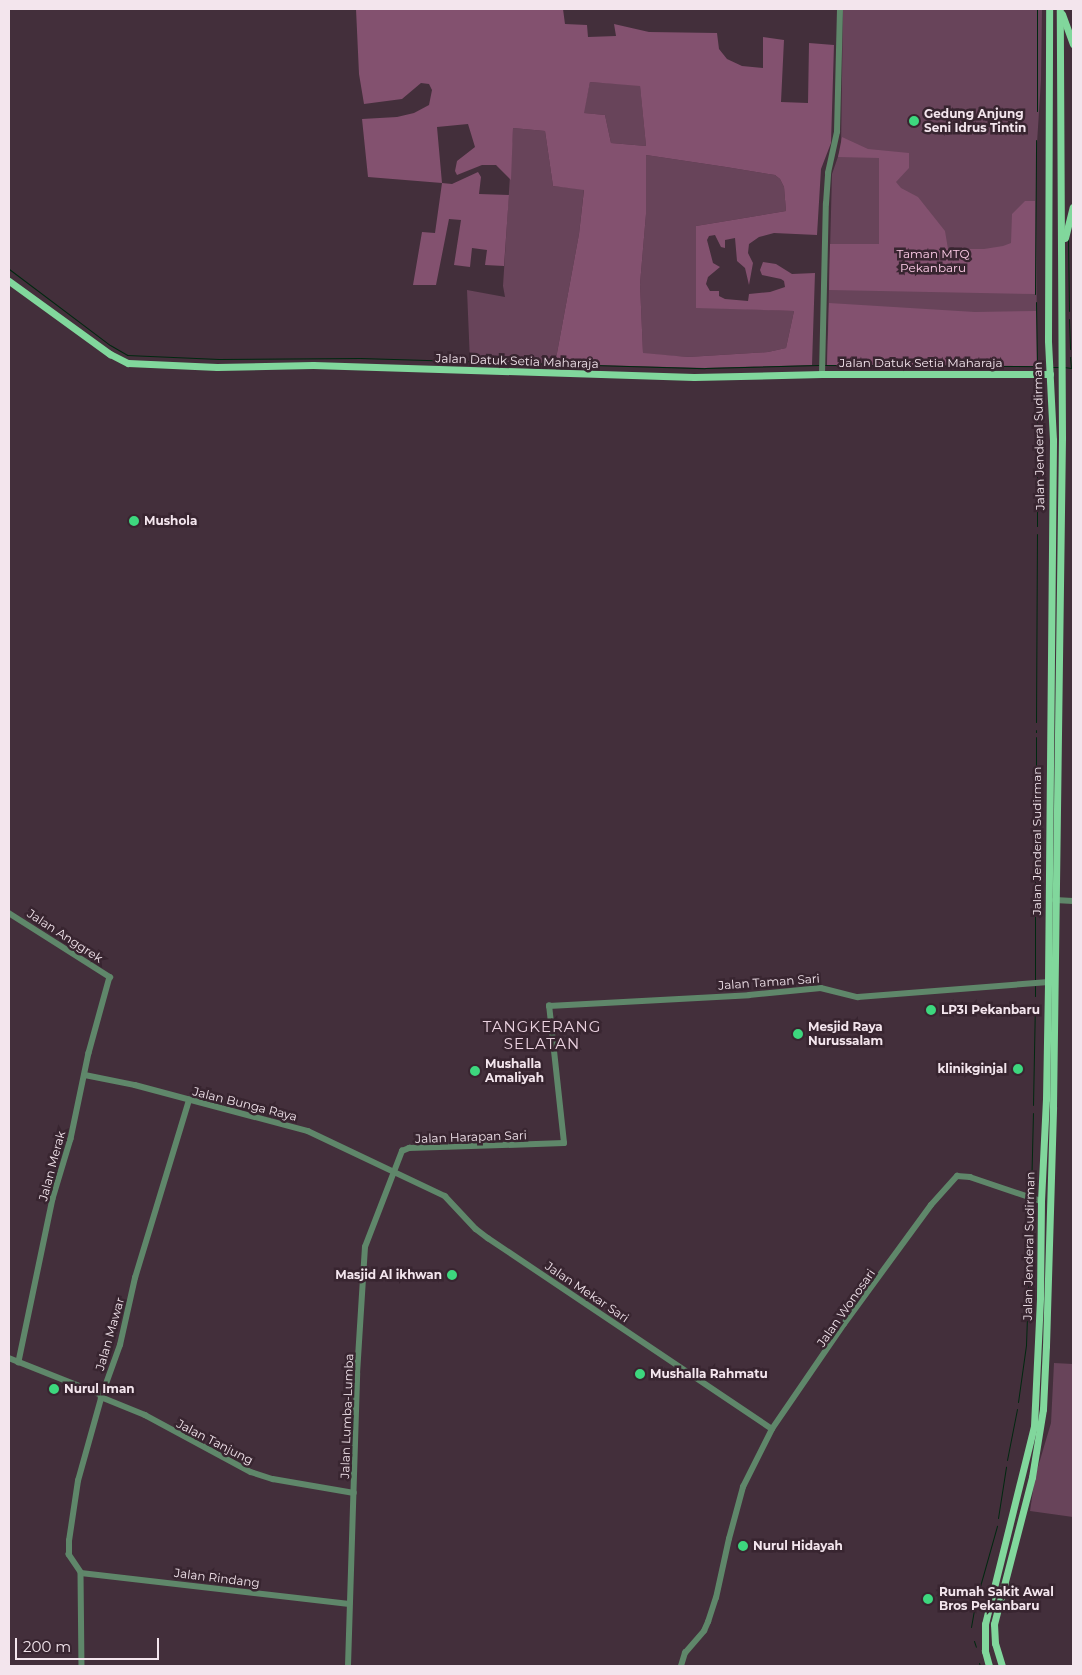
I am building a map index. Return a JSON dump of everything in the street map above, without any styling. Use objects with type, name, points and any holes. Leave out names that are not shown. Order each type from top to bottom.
[{"type":"main road","name":"Jalan Jenderal Sudirman","points":[[989,1666],[985,1652],[985,1624],[1034,1426],[1040,1297],[1040,1201],[1046,1099],[1048,982],[1053,440],[1048,310],[1049,9]]},
{"type":"main road","name":"Jalan Jenderal Sudirman","points":[[1002,1666],[997,1649],[994,1624],[1032,1476],[1044,1395],[1053,1107],[1062,438],[1060,9]]},
{"type":"main road","points":[[1060,9],[1073,44]]},
{"type":"main road","points":[[1049,116],[1060,116]]},
{"type":"main road","points":[[1049,133],[1060,133]]},
{"type":"main road","points":[[1060,263],[1066,230],[1073,207]]},
{"type":"main road","name":"Jalan Datuk Setia Maharaja","points":[[9,281],[110,354],[128,363],[217,366],[313,365],[694,377],[823,368],[1050,374]]},
{"type":"main road","points":[[1050,656],[1059,656]]},
{"type":"main road","points":[[997,1649],[995,1656],[997,1666]]},
{"type":"street","points":[[823,368],[826,204],[828,173],[838,132],[840,9]]},
{"type":"street","points":[[1055,900],[1073,901]]},
{"type":"street","name":"Jalan Anggrek","points":[[9,913],[110,977]]},
{"type":"street","name":"Jalan Merak","points":[[19,1362],[43,1244],[110,977]]},
{"type":"street","name":"Jalan Taman Sari","points":[[564,1143],[549,1006],[749,995],[820,988],[858,996],[1048,982]]},
{"type":"street","name":"Jalan Bunga Raya","points":[[85,1075],[134,1085],[308,1131],[393,1172]]},
{"type":"street","name":"Jalan Mawar","points":[[81,1573],[70,1555],[68,1541],[78,1481],[101,1396],[120,1345],[135,1278],[189,1100]]},
{"type":"street","name":"Jalan Harapan Sari","points":[[393,1172],[402,1151],[409,1148],[564,1143]]},
{"type":"street","name":"Jalan Mekar Sari","points":[[393,1172],[445,1196],[476,1229],[488,1238],[772,1429]]},
{"type":"street","name":"Jalan Lumba-Lumba","points":[[348,1666],[357,1374],[365,1247],[393,1172]]},
{"type":"street","name":"Jalan Wonosari","points":[[681,1666],[685,1653],[704,1631],[708,1622],[716,1598],[743,1487],[772,1429],[844,1324],[931,1206],[957,1176],[970,1176],[1040,1201]]},
{"type":"street","name":"Jalan Tanjung","points":[[9,1358],[145,1415],[251,1472],[274,1479],[354,1493]]},
{"type":"street","points":[[81,1573],[82,1666]]},
{"type":"street","name":"Jalan Rindang","points":[[81,1573],[349,1604]]},
{"type":"green space","points":[[356,9],[563,9],[565,24],[587,25],[588,37],[616,36],[614,24],[649,32],[717,33],[719,49],[727,59],[742,66],[763,68],[763,37],[784,40],[781,102],[808,103],[809,43],[834,45],[831,143],[821,169],[817,235],[774,233],[759,237],[749,244],[748,253],[753,263],[749,285],[745,268],[737,261],[735,238],[725,240],[725,248],[721,247],[715,235],[709,236],[707,240],[713,263],[720,267],[708,277],[706,284],[710,291],[719,291],[719,296],[725,299],[748,301],[749,294],[770,292],[785,287],[784,281],[781,279],[762,275],[760,270],[763,262],[776,264],[792,274],[815,273],[812,365],[705,368],[555,364],[579,234],[584,190],[553,186],[545,131],[513,128],[511,180],[496,165],[482,165],[457,175],[455,171],[457,161],[475,147],[468,124],[437,127],[442,183],[368,177],[362,119],[397,117],[414,113],[429,105],[432,90],[429,84],[421,83],[402,99],[364,104],[359,74]],"holes":[[[590,82],[640,86],[646,146],[611,143],[605,115],[584,113]],[[646,155],[775,175],[780,179],[784,187],[786,211],[696,226],[696,308],[794,311],[786,348],[768,352],[688,357],[643,353],[640,284],[646,214]]]},
{"type":"green space","name":"Taman MTQ Pekanbaru","points":[[843,9],[1042,9],[1041,80],[1036,159],[1037,366],[827,365],[832,174],[841,148]]},
{"type":"green space","points":[[590,82],[640,85],[646,146],[611,143],[605,115],[583,113]]},
{"type":"green space","points":[[513,128],[545,131],[553,186],[584,189],[579,234],[555,364],[470,362],[467,290],[505,297],[503,286]]},
{"type":"green space","points":[[842,137],[868,149],[909,153],[909,168],[896,182],[901,188],[918,197],[945,231],[948,249],[984,249],[1011,243],[1012,214],[1025,201],[1035,201],[1035,294],[829,290],[830,244],[879,244],[879,158],[838,157]]},
{"type":"green space","points":[[646,155],[775,175],[780,179],[784,187],[786,211],[696,226],[696,307],[794,311],[786,348],[768,352],[688,357],[643,354],[640,284],[646,214]]},
{"type":"green space","points":[[478,172],[481,177],[479,194],[509,195],[504,266],[485,265],[487,250],[472,248],[470,267],[454,265],[461,220],[449,219],[436,285],[413,285],[422,232],[435,233],[442,183],[452,184]]},
{"type":"green space","points":[[829,303],[975,312],[1036,311],[1037,366],[827,365]]},
{"type":"green space","points":[[1054,1363],[1073,1364],[1073,1517],[1030,1511],[1035,1477],[1051,1423]]},
{"type":"waterway","points":[[1037,9],[1037,111]]},
{"type":"waterway","points":[[1035,294],[1036,140]]},
{"type":"waterway","points":[[1068,239],[1069,311]]},
{"type":"waterway","points":[[9,269],[110,345],[127,355],[219,359],[360,358],[705,368],[819,365]]},
{"type":"waterway","points":[[1036,302],[1037,365]]},
{"type":"waterway","points":[[1069,319],[1070,349]]},
{"type":"waterway","points":[[1064,367],[1071,368],[1070,357]]},
{"type":"waterway","points":[[823,365],[1041,366]]},
{"type":"waterway","points":[[1051,367],[1058,367]]},
{"type":"waterway","points":[[1037,404],[1038,379]]},
{"type":"waterway","points":[[1037,411],[1037,436]]},
{"type":"waterway","points":[[1037,453],[1037,526]]},
{"type":"waterway","points":[[1036,722],[1037,534]]},
{"type":"waterway","points":[[1036,737],[1036,876]]},
{"type":"waterway","points":[[1035,881],[1035,980]]},
{"type":"waterway","points":[[1035,986],[1035,996]]},
{"type":"waterway","points":[[1033,1105],[1035,1004]]},
{"type":"waterway","points":[[1031,1194],[1033,1113]]},
{"type":"waterway","points":[[1018,1402],[1026,1345],[1031,1202]]},
{"type":"waterway","points":[[1007,1460],[1017,1409]]},
{"type":"waterway","points":[[998,1518],[1006,1467]]},
{"type":"waterway","points":[[977,1597],[997,1526]]},
{"type":"waterway","points":[[971,1627],[974,1610]]},
{"type":"waterway","points":[[974,1641],[976,1647]]},
{"type":"place","name":"Gedung Anjung Seni Idrus Tintin","points":[[914,121]]},
{"type":"place","name":"Mushola","points":[[134,521]]},
{"type":"place","name":"LP3I Pekanbaru","points":[[931,1010]]},
{"type":"place","name":"Mesjid Raya Nurussalam","points":[[798,1034]]},
{"type":"place","name":"klinikginjal","points":[[1018,1069]]},
{"type":"place","name":"Mushalla Amaliyah","points":[[475,1071]]},
{"type":"place","name":"Masjid Al ikhwan","points":[[452,1275]]},
{"type":"place","name":"Mushalla Rahmatu","points":[[640,1374]]},
{"type":"place","name":"Nurul Iman","points":[[54,1389]]},
{"type":"place","name":"Nurul Hidayah","points":[[743,1546]]},
{"type":"place","name":"Rumah Sakit Awal Bros Pekanbaru","points":[[928,1599]]},
{"type":"district","name":"TANGKERANG SELATAN","points":[[542,1034]]}]
